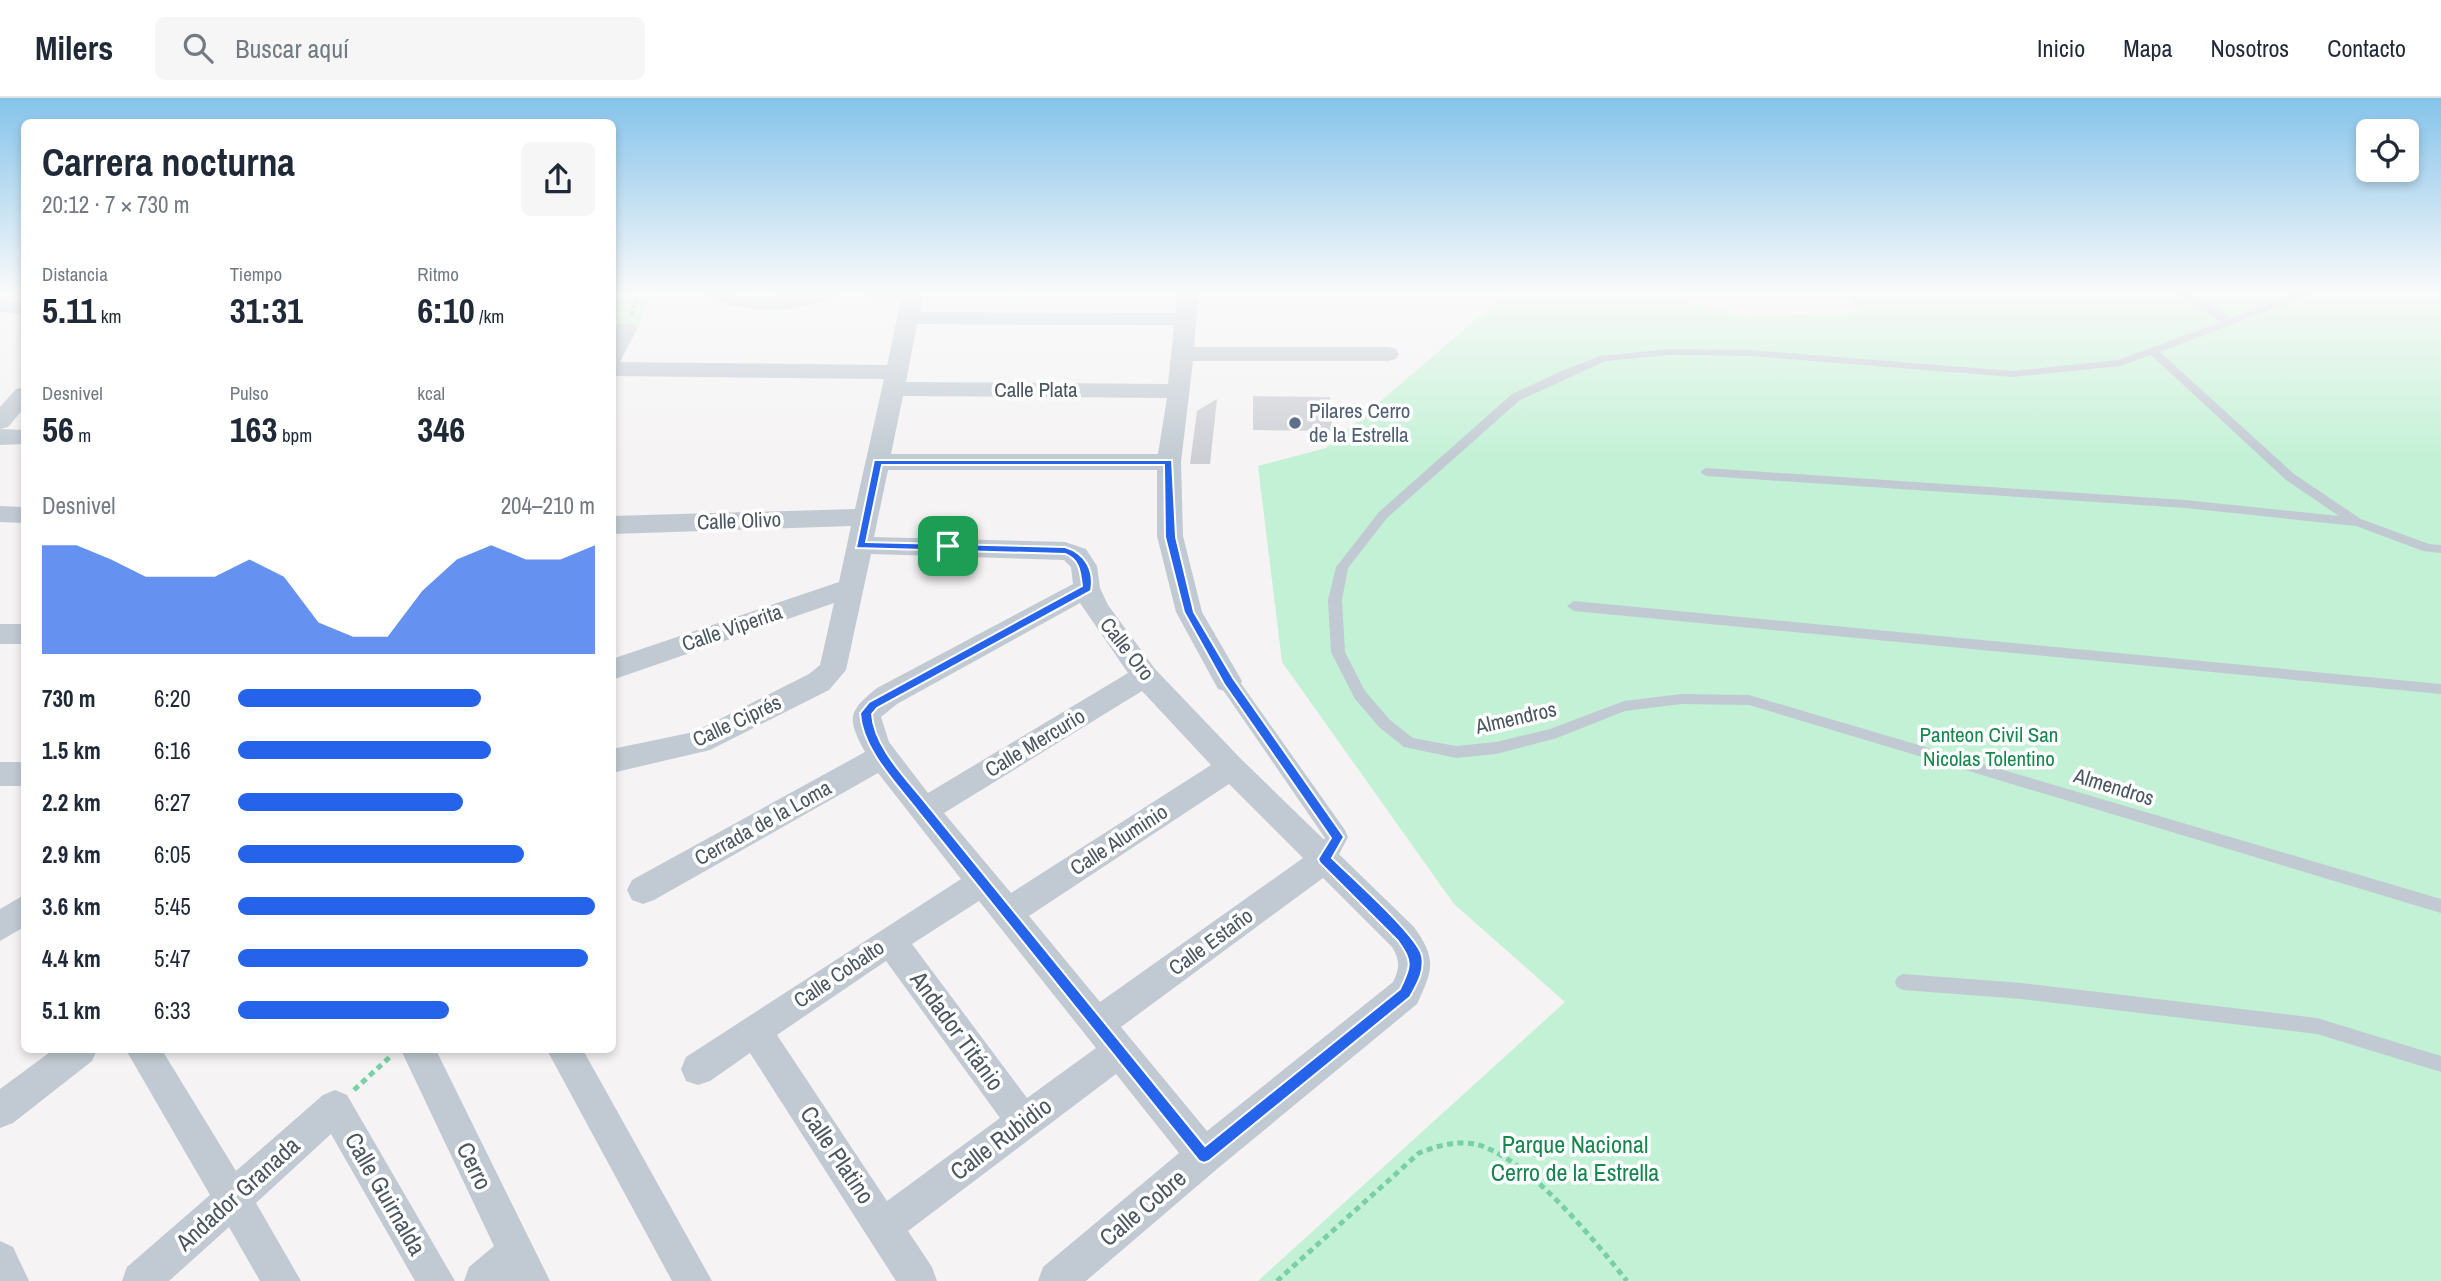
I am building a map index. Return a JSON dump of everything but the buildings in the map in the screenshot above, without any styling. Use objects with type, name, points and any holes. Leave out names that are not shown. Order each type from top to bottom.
[{"type":"street","points":[[852,587],[902,348]]},
{"type":"street","points":[[1183,348],[1169,462],[1170,537],[1189,612],[1228,681],[1337,837],[1325,859]]},
{"type":"street","points":[[1183,354],[1388,354]]},
{"type":"street","name":"Calle Plata","points":[[616,369],[1179,391]]},
{"type":"street","points":[[0,422],[21,398]]},
{"type":"street","points":[[0,437],[21,437]]},
{"type":"street","points":[[877,462],[1169,462]]},
{"type":"street","points":[[0,514],[21,514]]},
{"type":"street","name":"Calle Olivo","points":[[616,525],[866,517]]},
{"type":"street","name":"Calle Oro","points":[[860,545],[1065,551],[1077,555],[1084,566],[1087,588],[1102,618],[1146,676],[1231,767],[1403,937],[1415,954],[1416,971]]},
{"type":"street","name":"Calle Viperita","points":[[616,669],[852,587]]},
{"type":"street","name":"Calle Ciprés","points":[[616,760],[700,741],[819,682],[832,670],[852,587]]},
{"type":"street","points":[[1087,588],[887,696],[866,713],[867,729],[883,756],[924,810],[1204,1156]]},
{"type":"street","points":[[0,634],[21,634]]},
{"type":"street","name":"Calle Mercurio","points":[[924,810],[1146,676]]},
{"type":"street","name":"Cerrada de la Loma","points":[[643,890],[883,756]]},
{"type":"street","name":"Calle Aluminio","points":[[1007,913],[1231,767]]},
{"type":"street","points":[[0,774],[21,774]]},
{"type":"street","name":"Calle Estaño","points":[[1107,1039],[1325,859]]},
{"type":"street","name":"Calle Cobalto","points":[[698,1069],[890,940],[982,882]]},
{"type":"street","points":[[0,898],[21,895]]},
{"type":"street","points":[[0,927],[21,911]]},
{"type":"street","name":"Andador Titánio","points":[[890,940],[1024,1121]]},
{"type":"street","name":"Calle Cobre","points":[[1057,1281],[1204,1156],[1405,993],[1416,971]]},
{"type":"street","name":"Calle Platino","points":[[755,1031],[918,1281]]},
{"type":"street","name":"Calle Rubidio","points":[[884,1226],[1024,1121],[1107,1039]]},
{"type":"street","points":[[0,1111],[76,1053]]},
{"type":"street","points":[[145,1053],[282,1281]]},
{"type":"street","name":"Cerro","points":[[419,1053],[524,1266]]},
{"type":"street","points":[[566,1053],[693,1281]]},
{"type":"street","name":"Andador Granada","points":[[141,1281],[335,1107]]},
{"type":"street","name":"Calle Guirnalda","points":[[335,1107],[436,1281]]},
{"type":"street","points":[[0,1260],[10,1281]]},
{"type":"street","points":[[483,1281],[524,1266]]},
{"type":"lane","name":"Almendros","points":[[2157,348],[2120,363],[2013,374],[1751,353],[1669,352],[1604,358],[1516,397],[1383,515],[1342,567],[1335,600],[1338,652],[1360,695],[1385,724],[1409,743],[1456,752],[1496,748],[1552,734],[1624,706],[1681,699],[1749,699],[2441,906]]},
{"type":"lane","points":[[2152,350],[2290,477],[2357,522],[2428,548],[2441,548]]},
{"type":"lane","points":[[1706,472],[2172,503],[2357,522]]},
{"type":"lane","points":[[1574,606],[2441,689]]},
{"type":"lane","points":[[1903,982],[2022,991],[2317,1026],[2441,1064]]},
{"type":"path","points":[[375,1070],[394,1053]]},
{"type":"path","points":[[1277,1281],[1419,1153],[1441,1143],[1481,1146],[1507,1158],[1557,1203],[1628,1281]]},
{"type":"green space","name":"Panteon Civil San Nicolas Tolentino","points":[[1442,348],[2441,348],[2441,1281],[1258,1281],[1565,1002],[1454,904],[1282,662],[1258,466],[1326,448]]},
{"type":"place","name":"Pilares Cerro de la Estrella","points":[[1295,423]]},
{"type":"route","points":[[877,462],[1169,462],[1170,537],[1189,612],[1228,681],[1337,837],[1325,859],[1403,937],[1415,954],[1416,971],[1405,993],[1204,1156],[1096,1026],[924,810],[883,756],[867,729],[866,713],[887,696],[1087,588],[1084,566],[1077,555],[1065,551],[948,546],[860,545],[877,462]]},
{"type":"park label","name":"Parque Nacional Cerro de la Estrella","points":[[1575,1159]]}]
